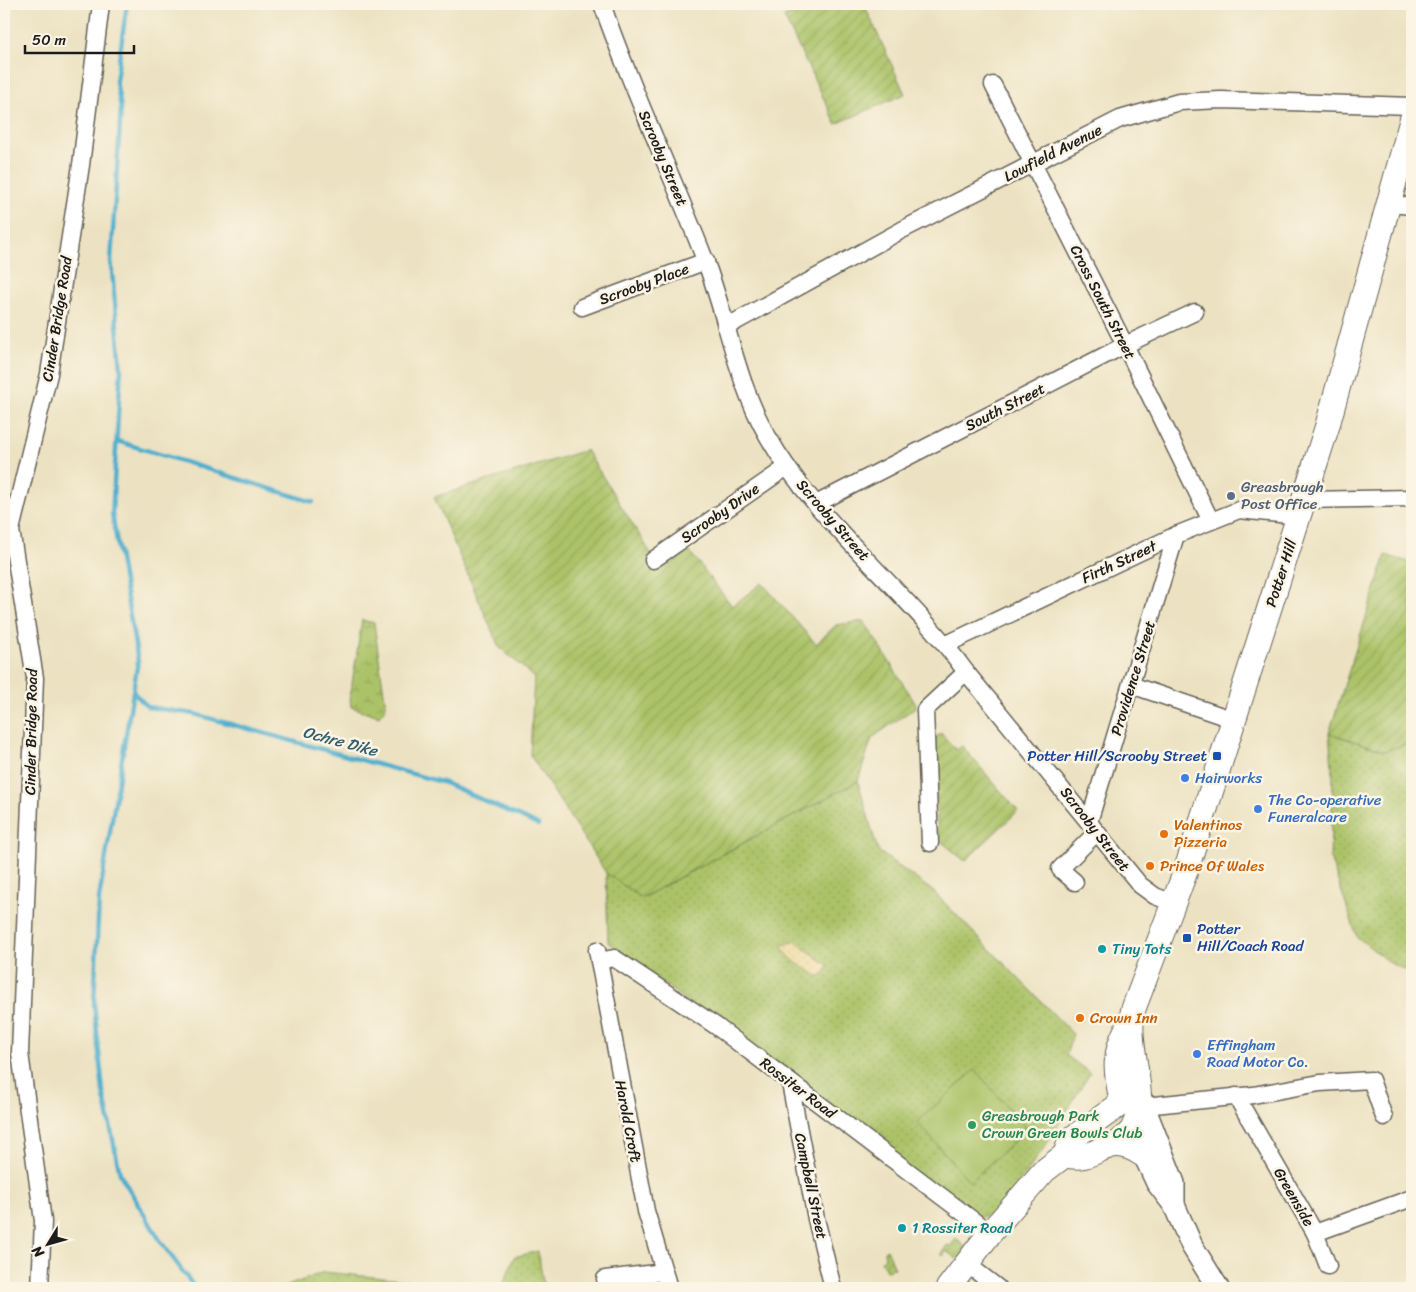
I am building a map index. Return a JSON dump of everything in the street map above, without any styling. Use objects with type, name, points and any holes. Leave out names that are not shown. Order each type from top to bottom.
[{"type":"main road","name":"Potter Hill","points":[[1135,1116],[1117,1075],[1116,1054],[1131,1020],[1189,862],[1332,411],[1401,205],[1412,119]]},
{"type":"main road","points":[[1135,1116],[1131,1146],[1143,1154]]},
{"type":"main road","points":[[948,1288],[990,1233],[1044,1171],[1064,1155],[1071,1139],[1135,1116]]},
{"type":"main road","points":[[1064,1155],[1077,1158],[1135,1116]]},
{"type":"street","name":"Cinder Bridge Road","points":[[40,1288],[43,1221],[20,1053],[35,678],[12,530],[48,374],[81,164],[100,4]]},
{"type":"street","name":"Scrooby Street","points":[[602,4],[620,56],[706,261],[753,409],[787,467],[816,504],[946,644],[966,672],[1140,885],[1155,896],[1173,902]]},
{"type":"street","name":"Cross South Street","points":[[993,85],[1125,345],[1211,521]]},
{"type":"street","name":"Lowfield Avenue","points":[[726,326],[902,230],[1120,119],[1179,102],[1221,100],[1412,106]]},
{"type":"street","name":"Scrooby Place","points":[[582,307],[706,261]]},
{"type":"street","name":"South Street","points":[[816,504],[1125,345],[1196,312]]},
{"type":"street","name":"Scrooby Drive","points":[[653,560],[787,467]]},
{"type":"street","name":"Firth Street","points":[[946,644],[1176,535],[1239,510],[1301,508],[1412,498]]},
{"type":"street","name":"Providence Street","points":[[1093,827],[1131,685],[1176,535]]},
{"type":"street","points":[[930,843],[925,710],[966,672]]},
{"type":"street","points":[[1131,685],[1234,720]]},
{"type":"street","points":[[1075,882],[1060,868],[1093,827]]},
{"type":"street","name":"Rossiter Road","points":[[598,956],[614,958],[716,1026],[990,1233]]},
{"type":"street","name":"Harold Croft","points":[[598,956],[646,1211],[669,1288]]},
{"type":"street","points":[[1174,1205],[1174,1183],[1135,1116],[1236,1096],[1320,1083],[1372,1080],[1384,1117]]},
{"type":"street","name":"Campbell Street","points":[[790,1083],[816,1219],[833,1288]]},
{"type":"street","name":"Greenside","points":[[1236,1096],[1314,1233],[1412,1198]]},
{"type":"street","points":[[1143,1154],[1157,1182],[1174,1205],[1192,1246],[1218,1288]]},
{"type":"street","points":[[1314,1233],[1328,1266]]},
{"type":"street","points":[[967,1264],[998,1288]]},
{"type":"street","points":[[604,1279],[664,1272]]},
{"type":"green space","points":[[819,4],[864,4],[905,94],[836,124],[784,17]]},
{"type":"green space","points":[[586,450],[652,555],[687,548],[732,606],[762,583],[816,644],[836,625],[864,621],[917,706],[872,738],[858,781],[641,898],[606,873],[530,755],[534,677],[499,647],[434,497]]},
{"type":"green space","points":[[1386,555],[1412,563],[1412,742],[1385,751],[1329,733]]},
{"type":"green space","points":[[362,620],[374,623],[386,707],[379,716],[351,707],[350,697]]},
{"type":"green space","points":[[941,733],[956,750],[962,746],[1018,811],[965,861],[938,839],[933,739]]},
{"type":"green space","points":[[1329,733],[1384,751],[1412,742],[1412,973],[1390,963],[1357,937],[1330,858],[1333,777]]},
{"type":"green space","points":[[858,781],[878,851],[934,892],[1073,1034],[1066,1055],[1090,1073],[1046,1145],[998,1213],[975,1218],[608,942],[606,873],[642,898]]},
{"type":"green space","name":"Greasbrough Park Crown Green Bowls Club","points":[[975,1070],[1027,1129],[970,1182],[917,1122]]},
{"type":"green space","points":[[956,1239],[969,1250],[958,1260],[946,1251],[943,1256],[941,1254],[947,1245],[950,1246]]},
{"type":"green space","points":[[887,1249],[895,1268],[886,1270],[881,1261],[885,1258],[884,1251]]},
{"type":"green space","points":[[538,1251],[544,1288],[502,1288],[514,1257]]},
{"type":"green space","points":[[324,1272],[484,1288],[282,1288]]},
{"type":"sand","points":[[794,941],[829,966],[823,975],[818,976],[798,964],[785,952],[782,946]]},
{"type":"waterway","points":[[127,4],[116,81],[121,108],[111,261],[121,368],[112,514],[138,661],[99,899],[94,1004],[103,1091],[120,1174],[161,1242],[195,1288]]},
{"type":"waterway","points":[[117,441],[313,502]]},
{"type":"waterway","name":"Ochre Dike","points":[[134,693],[148,707],[194,714],[445,783],[538,825]]},
{"type":"place","name":"Greasbrough Post Office","points":[[1231,496]]},
{"type":"place","name":"Potter Hill/Scrooby Street","points":[[1217,756]]},
{"type":"place","name":"Hairworks","points":[[1185,778]]},
{"type":"place","name":"The Co-operative Funeralcare","points":[[1258,809]]},
{"type":"place","name":"Valentinos Pizzeria","points":[[1164,834]]},
{"type":"place","name":"Prince Of Wales","points":[[1150,866]]},
{"type":"place","name":"Potter Hill/Coach Road","points":[[1187,938]]},
{"type":"place","name":"Tiny Tots","points":[[1102,949]]},
{"type":"place","name":"Crown Inn","points":[[1080,1018]]},
{"type":"place","name":"Effingham Road Motor Co.","points":[[1197,1054]]},
{"type":"place","name":"Greasbrough Park Crown Green Bowls Club","points":[[972,1125]]},
{"type":"place","name":"1 Rossiter Road","points":[[902,1228]]}]
